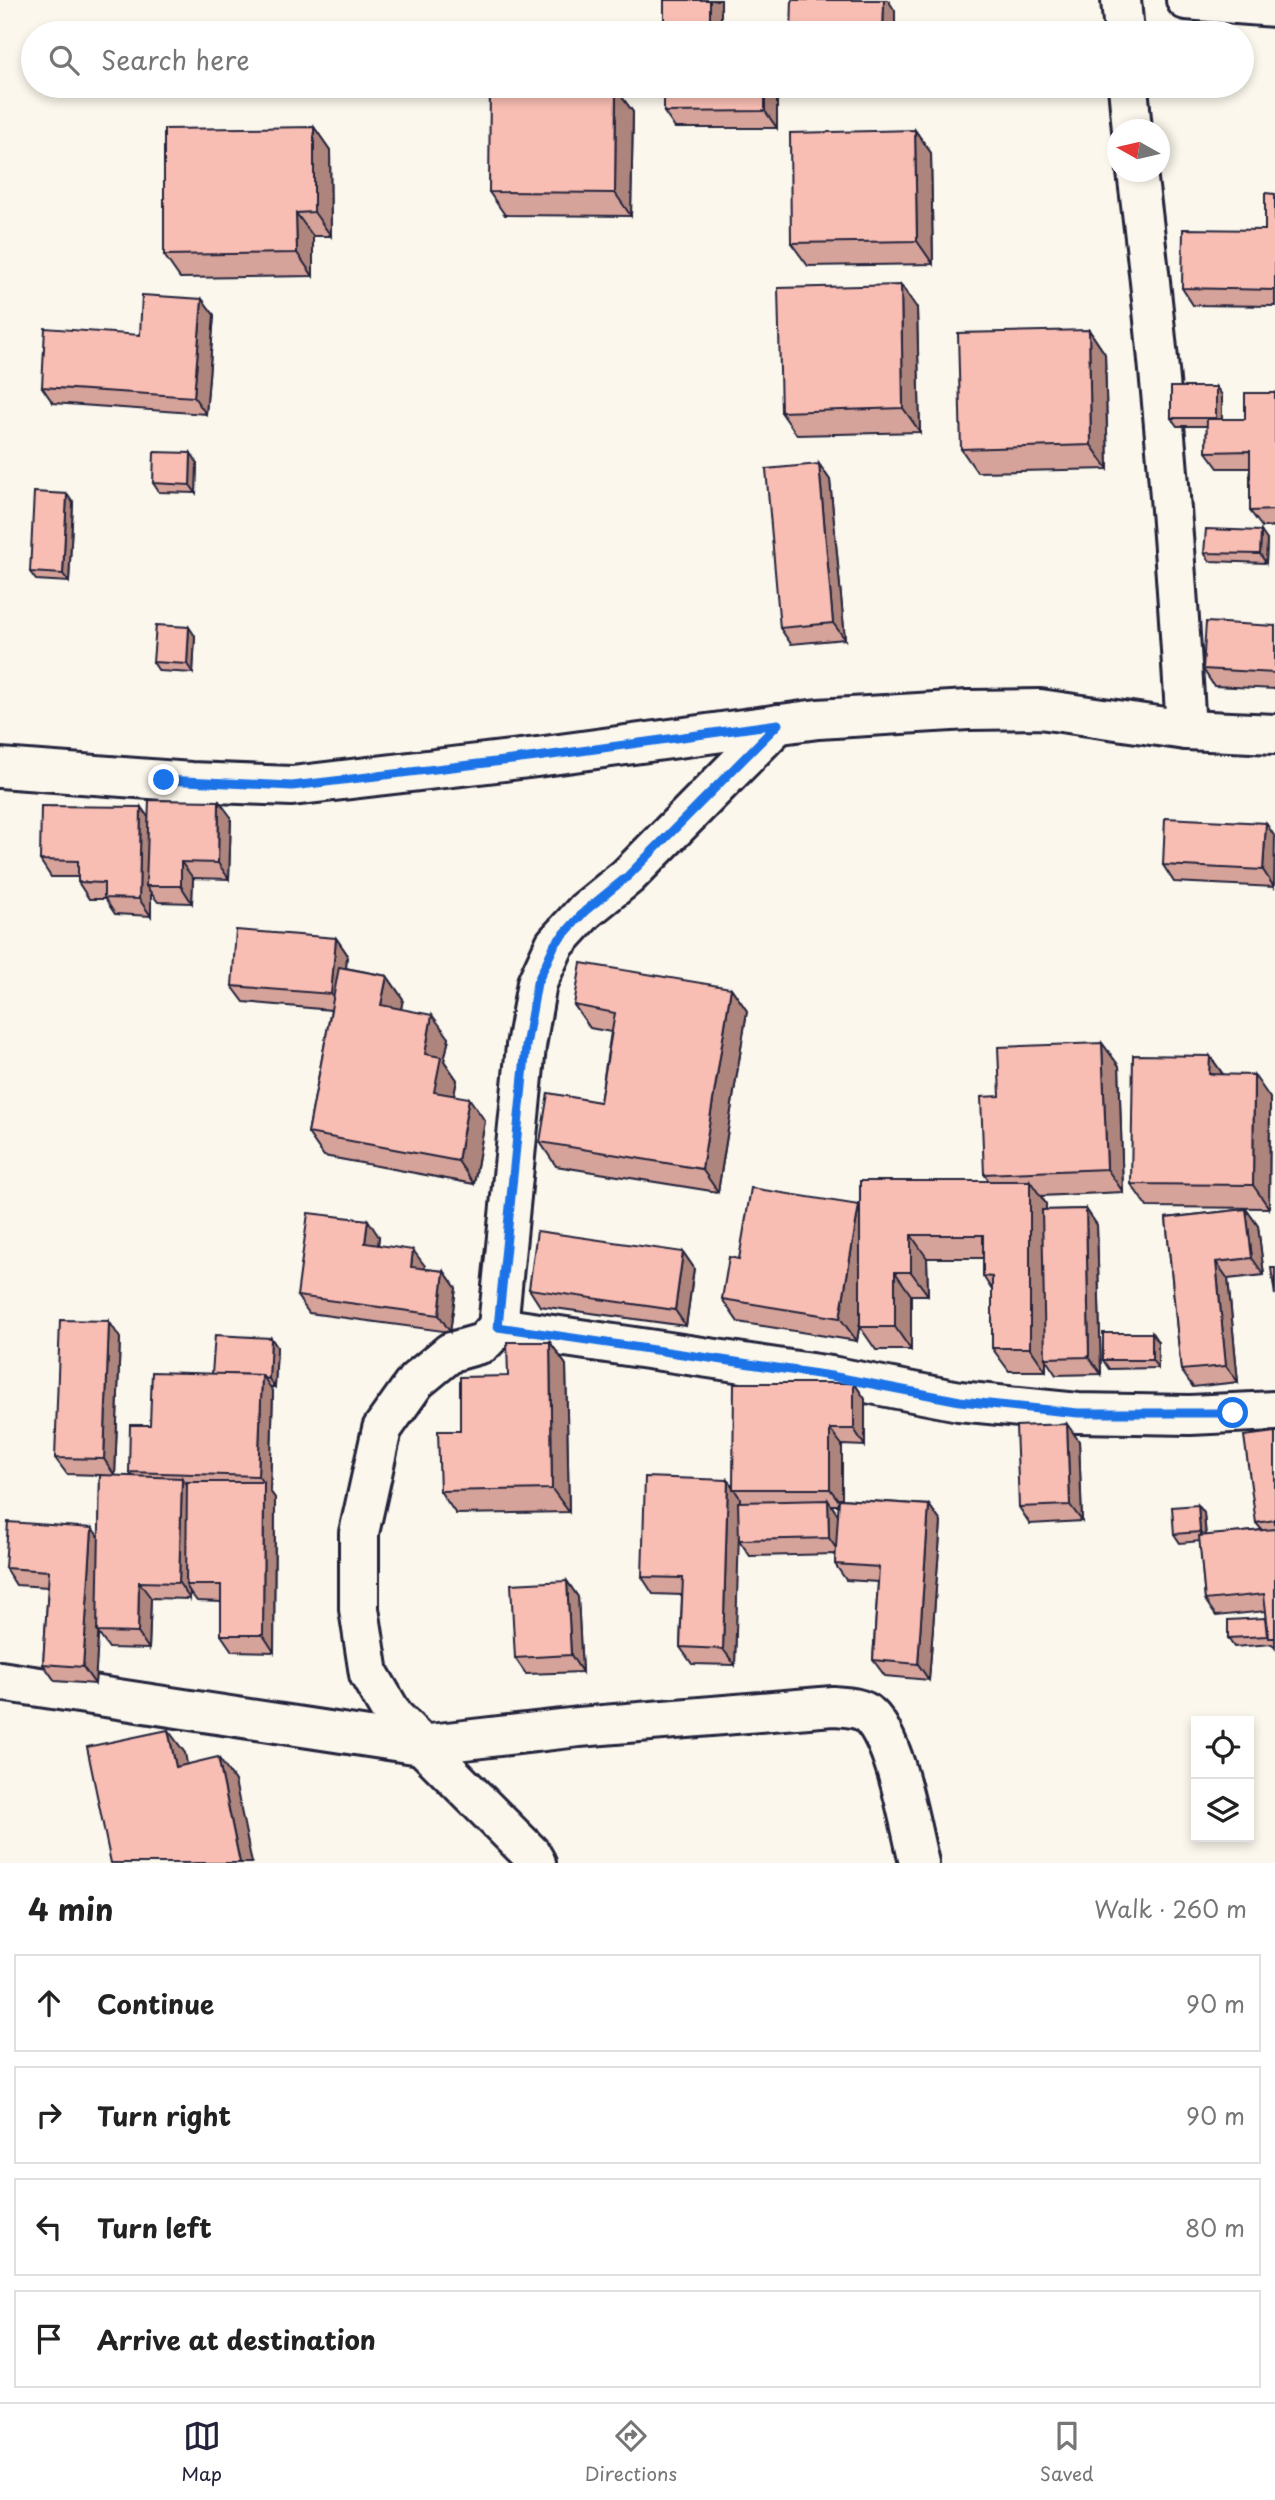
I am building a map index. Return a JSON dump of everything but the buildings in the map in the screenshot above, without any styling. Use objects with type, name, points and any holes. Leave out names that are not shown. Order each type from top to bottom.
[{"type":"street","points":[[1121,0],[1123,21]]},
{"type":"street","points":[[1186,0],[1275,7]]},
{"type":"street","points":[[1129,98],[1131,119]]},
{"type":"street","points":[[1138,182],[1159,352],[1175,542],[1186,730]]},
{"type":"street","points":[[0,768],[191,782],[292,786],[537,757],[778,724],[954,711],[1040,709],[1186,730],[1275,734]]},
{"type":"street","points":[[536,1863],[531,1854],[394,1717],[369,1674],[359,1609],[359,1534],[382,1429],[416,1381],[451,1352],[483,1343],[498,1327],[526,1046],[537,983],[555,944],[585,911],[628,876],[778,724]]},
{"type":"street","points":[[498,1327],[831,1376],[960,1401],[1078,1413],[1190,1415],[1275,1411]]},
{"type":"street","points":[[0,1681],[421,1745],[579,1727],[833,1706],[851,1707],[867,1713],[885,1739],[919,1863]]},
{"type":"route","points":[[164,780],[292,786],[537,757],[778,724],[628,876],[585,911],[555,944],[537,983],[526,1046],[498,1327],[831,1376],[960,1401],[1078,1413],[1233,1413]]}]
